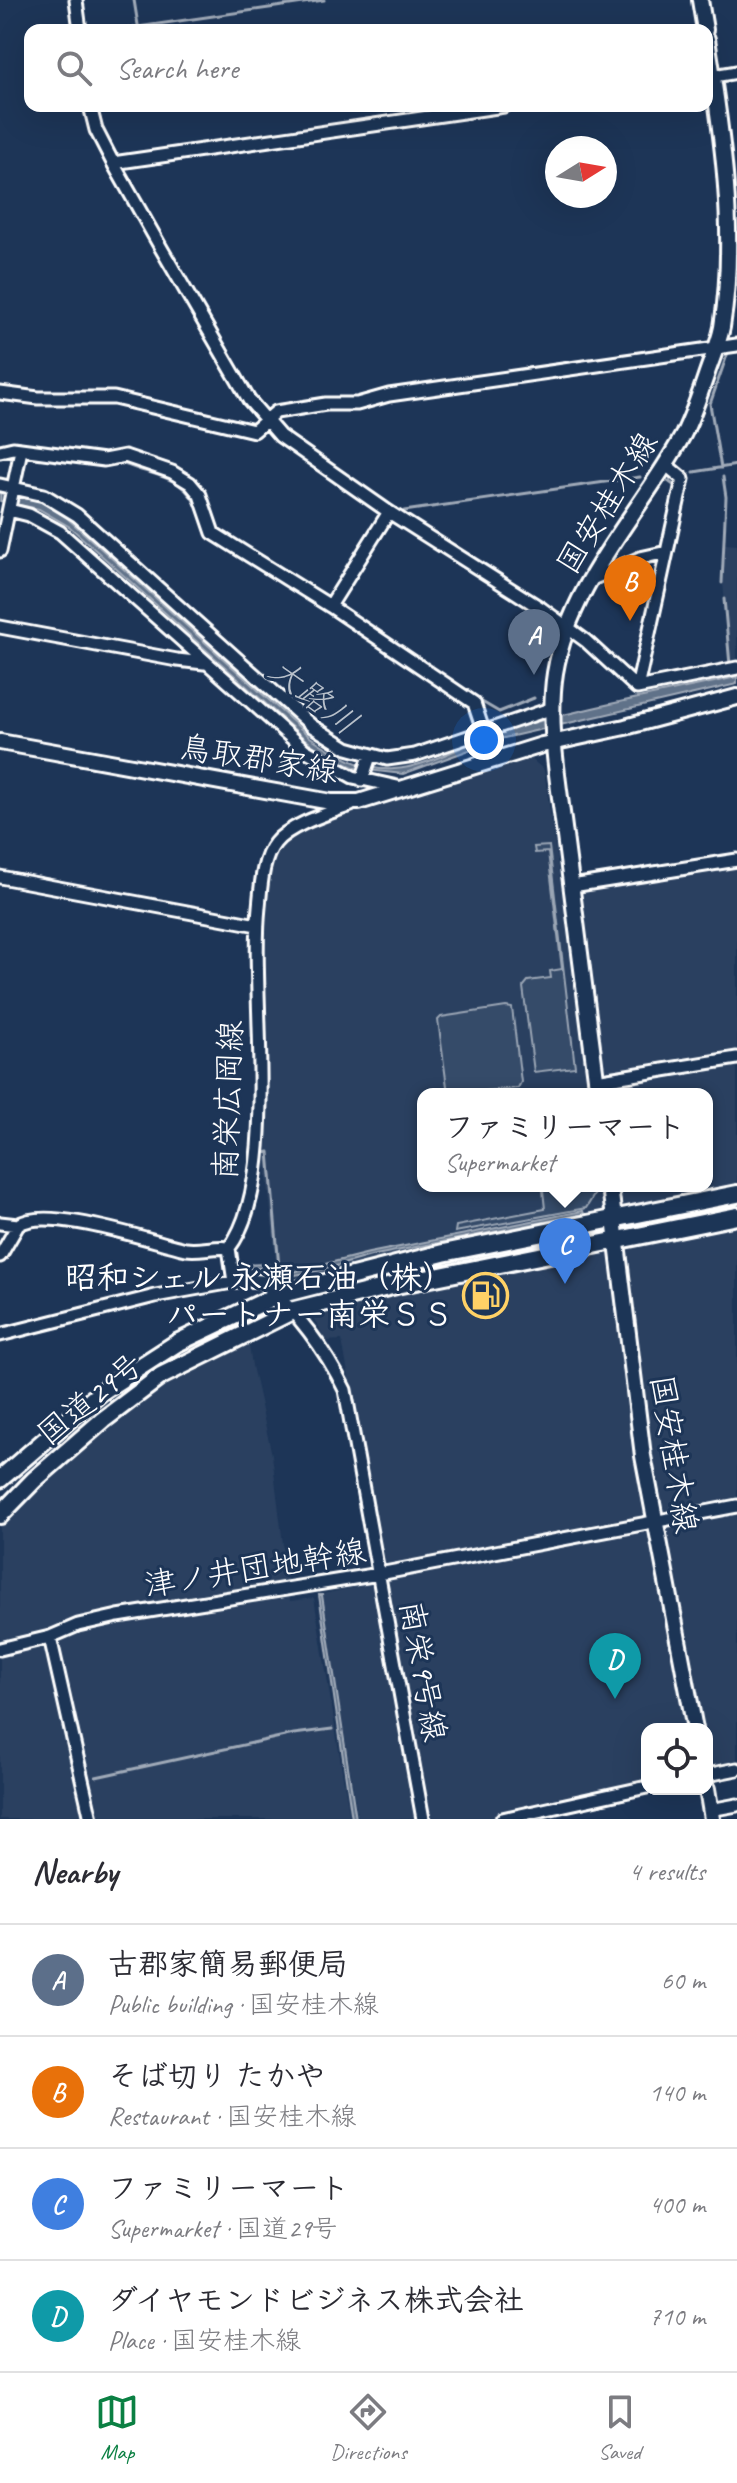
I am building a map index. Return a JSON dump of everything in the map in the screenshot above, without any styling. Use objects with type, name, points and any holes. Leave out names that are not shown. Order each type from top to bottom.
[{"type":"highway","name":"国道29号","points":[[0,1479],[101,1392],[177,1343],[278,1295],[443,1253],[737,1194]]},
{"type":"highway","name":"国道29号","points":[[0,1515],[34,1480],[103,1420],[161,1376],[294,1310],[396,1285],[737,1216]]},
{"type":"main road","points":[[700,0],[704,24]]},
{"type":"main road","name":"国安桂木線","points":[[597,1087],[555,736],[555,674],[577,604],[683,435],[716,348],[726,302],[731,245],[724,152],[713,92]]},
{"type":"main road","name":"鳥取郡家線","points":[[0,742],[331,802],[359,802],[555,736],[625,727],[737,697]]},
{"type":"main road","name":"国安桂木線","points":[[611,1192],[643,1456],[694,1723]]},
{"type":"street","points":[[76,0],[79,24]]},
{"type":"street","points":[[713,76],[737,72]]},
{"type":"street","points":[[92,112],[96,130],[113,163],[249,400],[280,436],[389,512],[568,627],[637,688]]},
{"type":"street","points":[[113,163],[463,112]]},
{"type":"street","points":[[0,393],[38,398],[114,398],[254,431],[276,412],[300,407],[357,404],[389,395],[737,345]]},
{"type":"street","points":[[0,451],[13,448],[104,460],[125,456],[172,472],[190,483],[200,495],[213,533],[330,606],[474,703],[483,730]]},
{"type":"street","points":[[0,551],[9,510],[8,486],[21,450]]},
{"type":"street","points":[[637,688],[683,479],[665,464]]},
{"type":"street","points":[[8,486],[44,495],[77,515],[312,726],[338,744],[387,759],[415,755],[483,730],[554,711]]},
{"type":"street","points":[[9,510],[29,515],[60,532],[204,663],[318,760],[362,780],[402,788]]},
{"type":"street","points":[[330,606],[389,512]]},
{"type":"street","points":[[592,579],[640,558],[667,552]]},
{"type":"street","points":[[0,627],[204,663]]},
{"type":"street","points":[[637,688],[737,668]]},
{"type":"street","points":[[362,780],[370,756]]},
{"type":"street","name":"南栄広岡線","points":[[229,1248],[237,1238],[250,1196],[258,1139],[257,925],[261,883],[273,845],[283,834],[359,802]]},
{"type":"street","points":[[572,886],[737,860]]},
{"type":"street","points":[[0,877],[257,925]]},
{"type":"street","points":[[597,1087],[737,1058]]},
{"type":"street","points":[[0,1256],[18,1225],[47,1218],[191,1250],[229,1248],[234,1282]]},
{"type":"street","points":[[0,1223],[18,1225]]},
{"type":"street","points":[[0,1335],[155,1296],[234,1282],[262,1281],[278,1295]]},
{"type":"street","name":"南栄9号線","points":[[278,1295],[294,1310],[328,1355],[345,1390],[423,1819]]},
{"type":"street","name":"津ノ井団地幹線","points":[[0,1649],[118,1616],[379,1574],[737,1506]]},
{"type":"street","points":[[50,1637],[91,1819]]},
{"type":"street","points":[[713,1774],[737,1769]]},
{"type":"street","points":[[502,1819],[641,1788]]},
{"type":"street","points":[[710,1806],[737,1805]]},
{"type":"shaded area","points":[[0,493],[39,501],[67,518],[310,737],[339,755],[372,768],[394,769],[421,764],[491,735],[591,708],[737,677],[737,684],[500,739],[403,774],[358,769],[326,755],[306,740],[70,527],[39,509],[0,501]]},
{"type":"shaded area","points":[[725,544],[737,545],[737,665],[731,664],[723,583]]},
{"type":"shaded area","points":[[528,756],[544,770],[562,894],[737,866],[737,1765],[713,1770],[713,1723],[641,1723],[641,1784],[565,1799],[488,1819],[429,1819],[342,1340],[325,1341],[318,1325],[278,1279],[265,1157],[259,1154],[263,882],[279,841],[322,818]]},
{"type":"shaded area","points":[[549,846],[575,1067],[534,1072],[523,987],[528,981],[551,978],[550,971],[562,969],[548,852],[535,853],[534,847]]},
{"type":"shaded area","points":[[512,1008],[521,1082],[518,1088],[447,1088],[438,1020],[441,1017]]},
{"type":"shaded area","points":[[543,1192],[596,1192],[586,1208],[455,1232],[456,1226],[545,1209]]},
{"type":"shaded area","points":[[737,1199],[737,1211],[642,1226],[641,1218]]},
{"type":"shaded area","points":[[583,1211],[584,1214],[371,1256],[279,1278],[266,1268],[235,1268],[235,1265],[268,1264],[281,1275],[369,1253]]},
{"type":"shaded area","points":[[586,1234],[588,1240],[425,1274],[373,1281],[323,1294],[321,1290],[486,1250]]},
{"type":"shaded area","points":[[248,1338],[272,1455],[290,1601],[314,1598],[350,1819],[0,1819],[0,1525],[66,1457],[117,1416],[177,1374]]},
{"type":"shaded area","points":[[370,1584],[377,1588],[417,1819],[358,1819],[322,1594]]},
{"type":"shaded area","points":[[319,1595],[322,1595],[356,1819],[352,1819]]},
{"type":"waterway","points":[[134,0],[138,24]]},
{"type":"waterway","points":[[158,24],[324,0]]},
{"type":"waterway","points":[[721,468],[710,404],[728,352]]},
{"type":"waterway","points":[[116,463],[178,484],[191,496],[200,515]]},
{"type":"waterway","points":[[694,472],[737,465]]},
{"type":"waterway","points":[[404,511],[640,477]]},
{"type":"waterway","points":[[722,583],[726,497],[723,477]]},
{"type":"waterway","points":[[668,481],[675,486]]},
{"type":"waterway","points":[[217,528],[241,544]]},
{"type":"waterway","points":[[724,599],[730,665]]},
{"type":"waterway","points":[[444,676],[470,693]]},
{"type":"waterway","points":[[482,702],[499,712],[534,698]]},
{"type":"waterway","points":[[263,1151],[269,1152],[279,1267]]},
{"type":"waterway","points":[[254,1339],[262,1336]]},
{"type":"waterway","points":[[96,1777],[294,1734],[332,1729]]},
{"type":"place","name":"そば切り たかや","points":[[630,621]]},
{"type":"place","name":"古郡家簡易郵便局","points":[[534,675]]},
{"type":"place","name":"ファミリーマート","points":[[565,1284]]},
{"type":"place","name":"昭和シェル 永瀬石油（株） パートナー南栄ＳＳ","points":[[485,1295]]},
{"type":"place","name":"ダイヤモンドビジネス株式会社","points":[[615,1699]]},
{"type":"water label","name":"大路川","points":[[314,696]]}]
